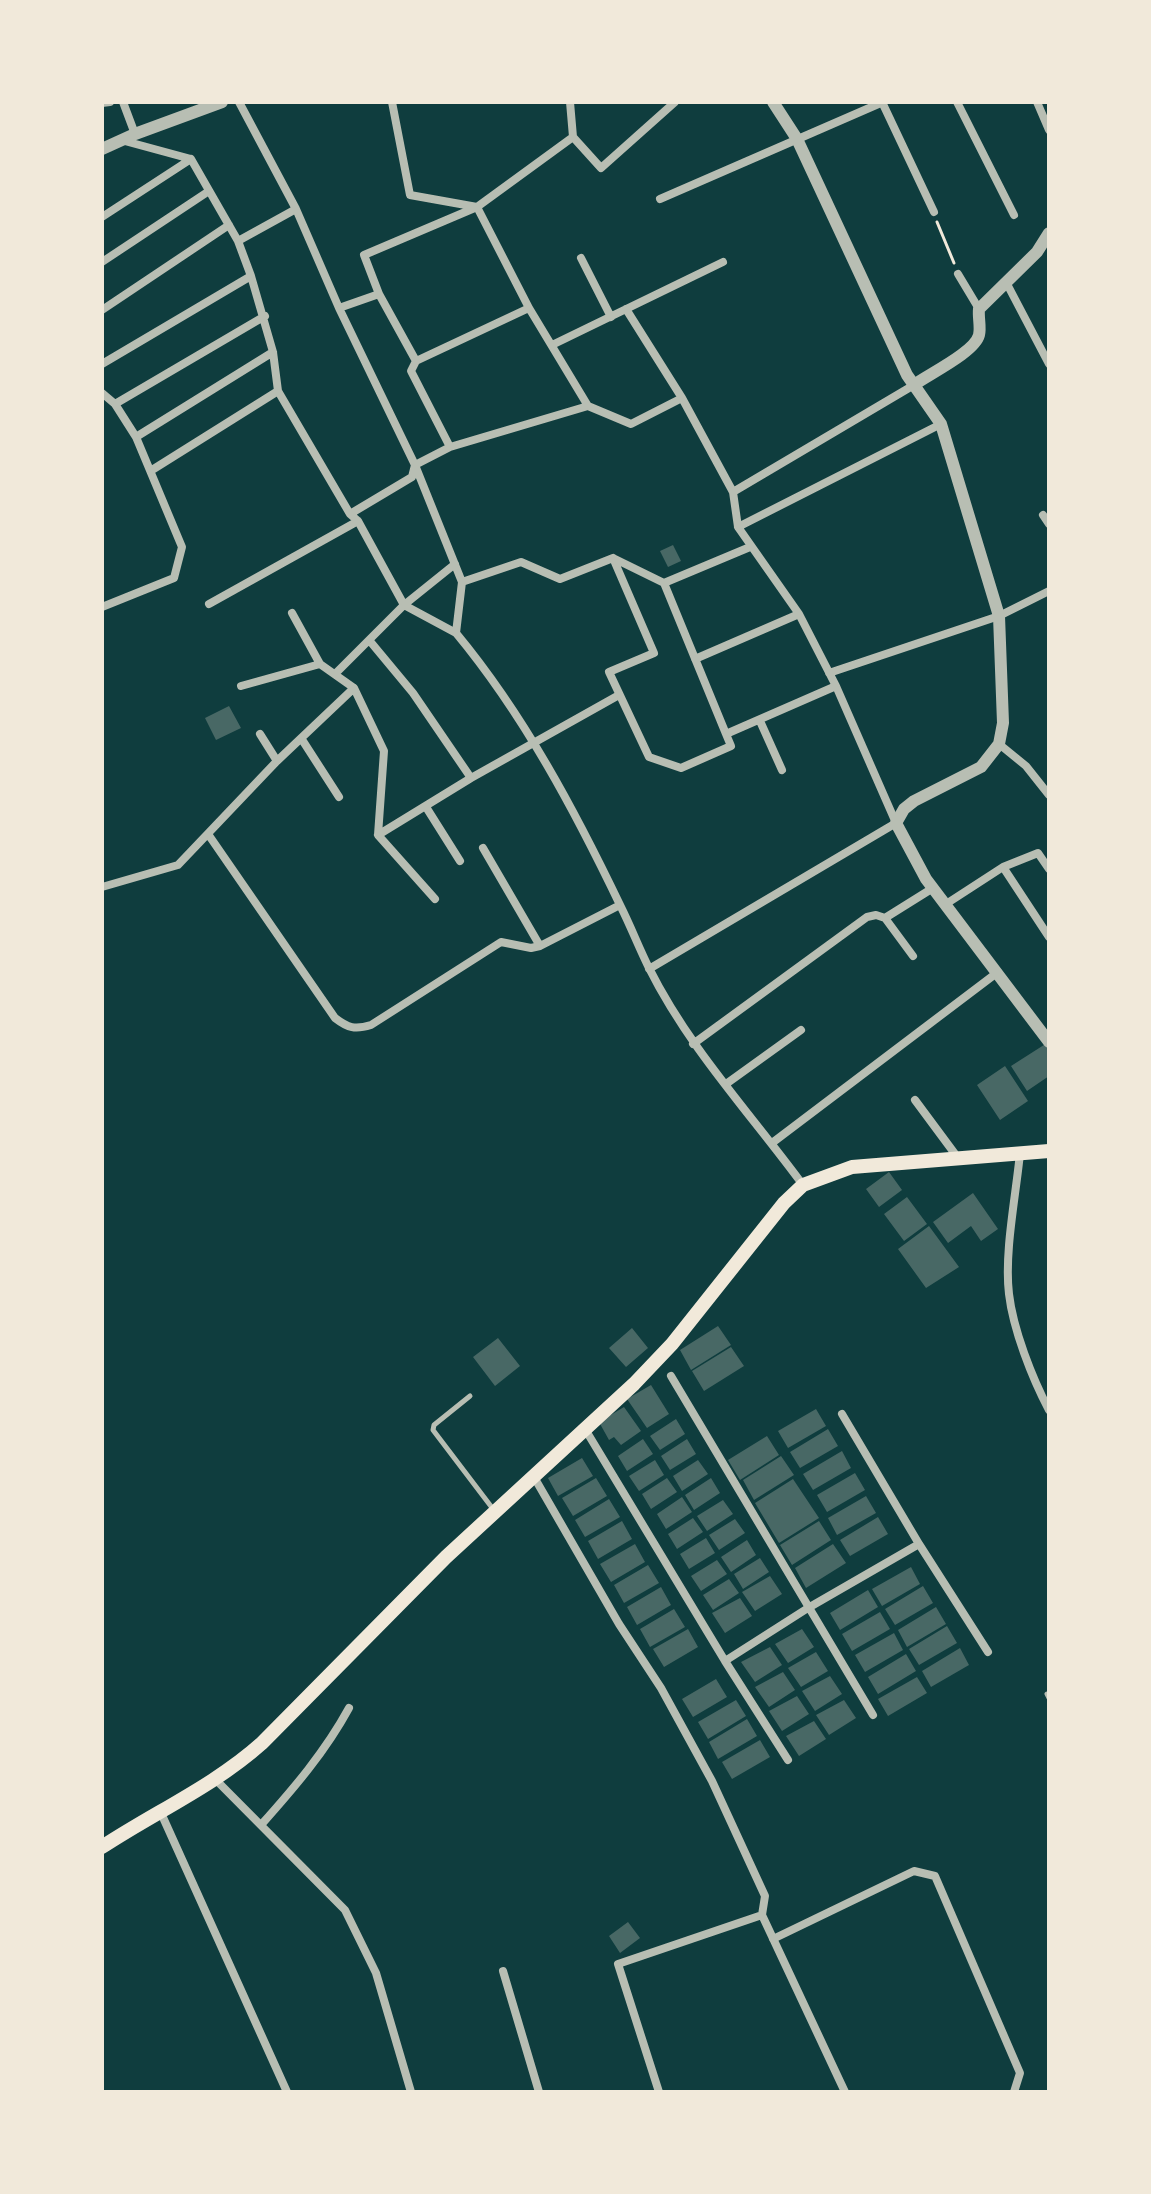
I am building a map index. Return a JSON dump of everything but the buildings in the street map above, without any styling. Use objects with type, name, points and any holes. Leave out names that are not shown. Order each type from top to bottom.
[{"type":"main road","points":[[102,1847],[215,1779],[262,1743],[446,1557],[672,1344],[784,1203],[803,1185],[852,1167],[1049,1151]]},
{"type":"street","points":[[102,103],[110,102]]},
{"type":"street","points":[[123,102],[135,134]]},
{"type":"street","points":[[102,149],[222,102]]},
{"type":"street","points":[[239,102],[296,209],[339,308],[415,465],[462,582],[456,633]]},
{"type":"street","points":[[392,102],[410,195],[477,207]]},
{"type":"street","points":[[570,102],[573,137],[601,168],[675,102]]},
{"type":"street","points":[[649,969],[896,823],[904,809],[914,801],[981,767],[999,744],[1003,723],[999,616],[941,424],[907,375],[797,139],[773,102]]},
{"type":"street","points":[[660,199],[882,102],[935,216]]},
{"type":"street","points":[[957,102],[1014,215]]},
{"type":"street","points":[[1037,102],[1049,130]]},
{"type":"street","points":[[416,361],[379,294],[364,255],[477,207],[573,137]]},
{"type":"street","points":[[120,140],[191,159],[238,241],[265,316],[278,391],[350,514],[358,521],[404,605],[456,633],[493,678],[535,742],[620,905],[649,969],[693,1044],[803,1185]]},
{"type":"street","points":[[102,217],[191,159]]},
{"type":"street","points":[[102,262],[209,191]]},
{"type":"street","points":[[477,207],[529,308],[588,406],[631,424],[682,398]]},
{"type":"street","points":[[238,241],[296,209]]},
{"type":"street","points":[[102,310],[229,225]]},
{"type":"street","points":[[979,309],[1048,242]]},
{"type":"street","points":[[581,258],[611,317]]},
{"type":"street","points":[[552,345],[723,262]]},
{"type":"street","points":[[733,492],[971,348],[980,330],[979,309],[958,274]]},
{"type":"street","points":[[102,364],[251,276]]},
{"type":"street","points":[[1006,282],[1049,364]]},
{"type":"street","points":[[339,308],[379,294]]},
{"type":"street","points":[[450,447],[411,371],[416,361],[529,308]]},
{"type":"street","points":[[626,309],[682,398],[733,492],[738,527],[799,614],[836,686],[902,837],[933,888],[1044,1025],[1049,1042]]},
{"type":"street","points":[[115,404],[265,316]]},
{"type":"street","points":[[136,437],[273,352]]},
{"type":"street","points":[[152,470],[278,391]]},
{"type":"street","points":[[102,393],[115,404],[136,437],[182,547],[174,578],[102,607]]},
{"type":"street","points":[[350,514],[412,477],[415,465],[450,447],[588,406]]},
{"type":"street","points":[[738,527],[941,424]]},
{"type":"street","points":[[1043,515],[1049,524]]},
{"type":"street","points":[[209,604],[358,521]]},
{"type":"street","points":[[664,583],[750,547]]},
{"type":"street","points":[[462,582],[521,562],[560,579],[613,558],[664,583],[731,746],[681,768],[649,757],[609,672],[654,653],[613,558]]},
{"type":"street","points":[[335,674],[404,605],[455,564]]},
{"type":"street","points":[[829,673],[999,616],[1049,591]]},
{"type":"street","points":[[292,613],[320,664],[354,688],[384,751],[378,835],[435,899]]},
{"type":"street","points":[[695,659],[799,614]]},
{"type":"street","points":[[369,640],[413,693],[471,778]]},
{"type":"street","points":[[241,686],[320,664]]},
{"type":"street","points":[[726,734],[836,686]]},
{"type":"street","points":[[102,887],[178,865],[277,761],[354,688]]},
{"type":"street","points":[[378,835],[471,778],[619,695]]},
{"type":"street","points":[[760,721],[782,770]]},
{"type":"street","points":[[260,734],[277,761]]},
{"type":"street","points":[[301,738],[339,797]]},
{"type":"street","points":[[999,744],[1026,766],[1049,795]]},
{"type":"street","points":[[426,807],[460,861]]},
{"type":"street","points":[[208,834],[335,1018],[346,1026],[358,1029],[371,1025],[501,942],[531,948],[540,946],[620,905]]},
{"type":"street","points":[[483,848],[540,946]]},
{"type":"street","points":[[946,904],[1003,867],[1038,853],[1049,869]]},
{"type":"street","points":[[1003,867],[1049,937]]},
{"type":"street","points":[[885,918],[933,888]]},
{"type":"street","points":[[693,1044],[867,917],[876,915],[885,918],[913,956]]},
{"type":"street","points":[[772,1143],[998,972]]},
{"type":"street","points":[[726,1084],[801,1030]]},
{"type":"street","points":[[915,1100],[958,1158]]},
{"type":"street","points":[[1020,1152],[1008,1270],[1009,1295],[1039,1391],[1049,1410]]},
{"type":"street","points":[[671,1376],[873,1715]]},
{"type":"street","points":[[842,1414],[988,1652]]},
{"type":"street","points":[[585,1429],[788,1760]]},
{"type":"street","points":[[534,1477],[619,1624],[661,1688],[712,1781],[765,1896],[762,1915],[845,2092]]},
{"type":"street","points":[[725,1661],[808,1608],[919,1544]]},
{"type":"street","points":[[261,1825],[306,1775],[332,1739],[349,1708]]},
{"type":"street","points":[[215,1779],[345,1910],[376,1973],[411,2092]]},
{"type":"street","points":[[161,1813],[287,2092]]},
{"type":"street","points":[[773,1939],[914,1871],[935,1876],[1020,2073],[1014,2092]]},
{"type":"street","points":[[659,2092],[618,1964],[762,1915]]},
{"type":"street","points":[[503,1971],[539,2092]]},
{"type":"lane","points":[[470,1396],[434,1425],[433,1430],[496,1513]]},
{"type":"path","points":[[935,216],[958,274]]}]
